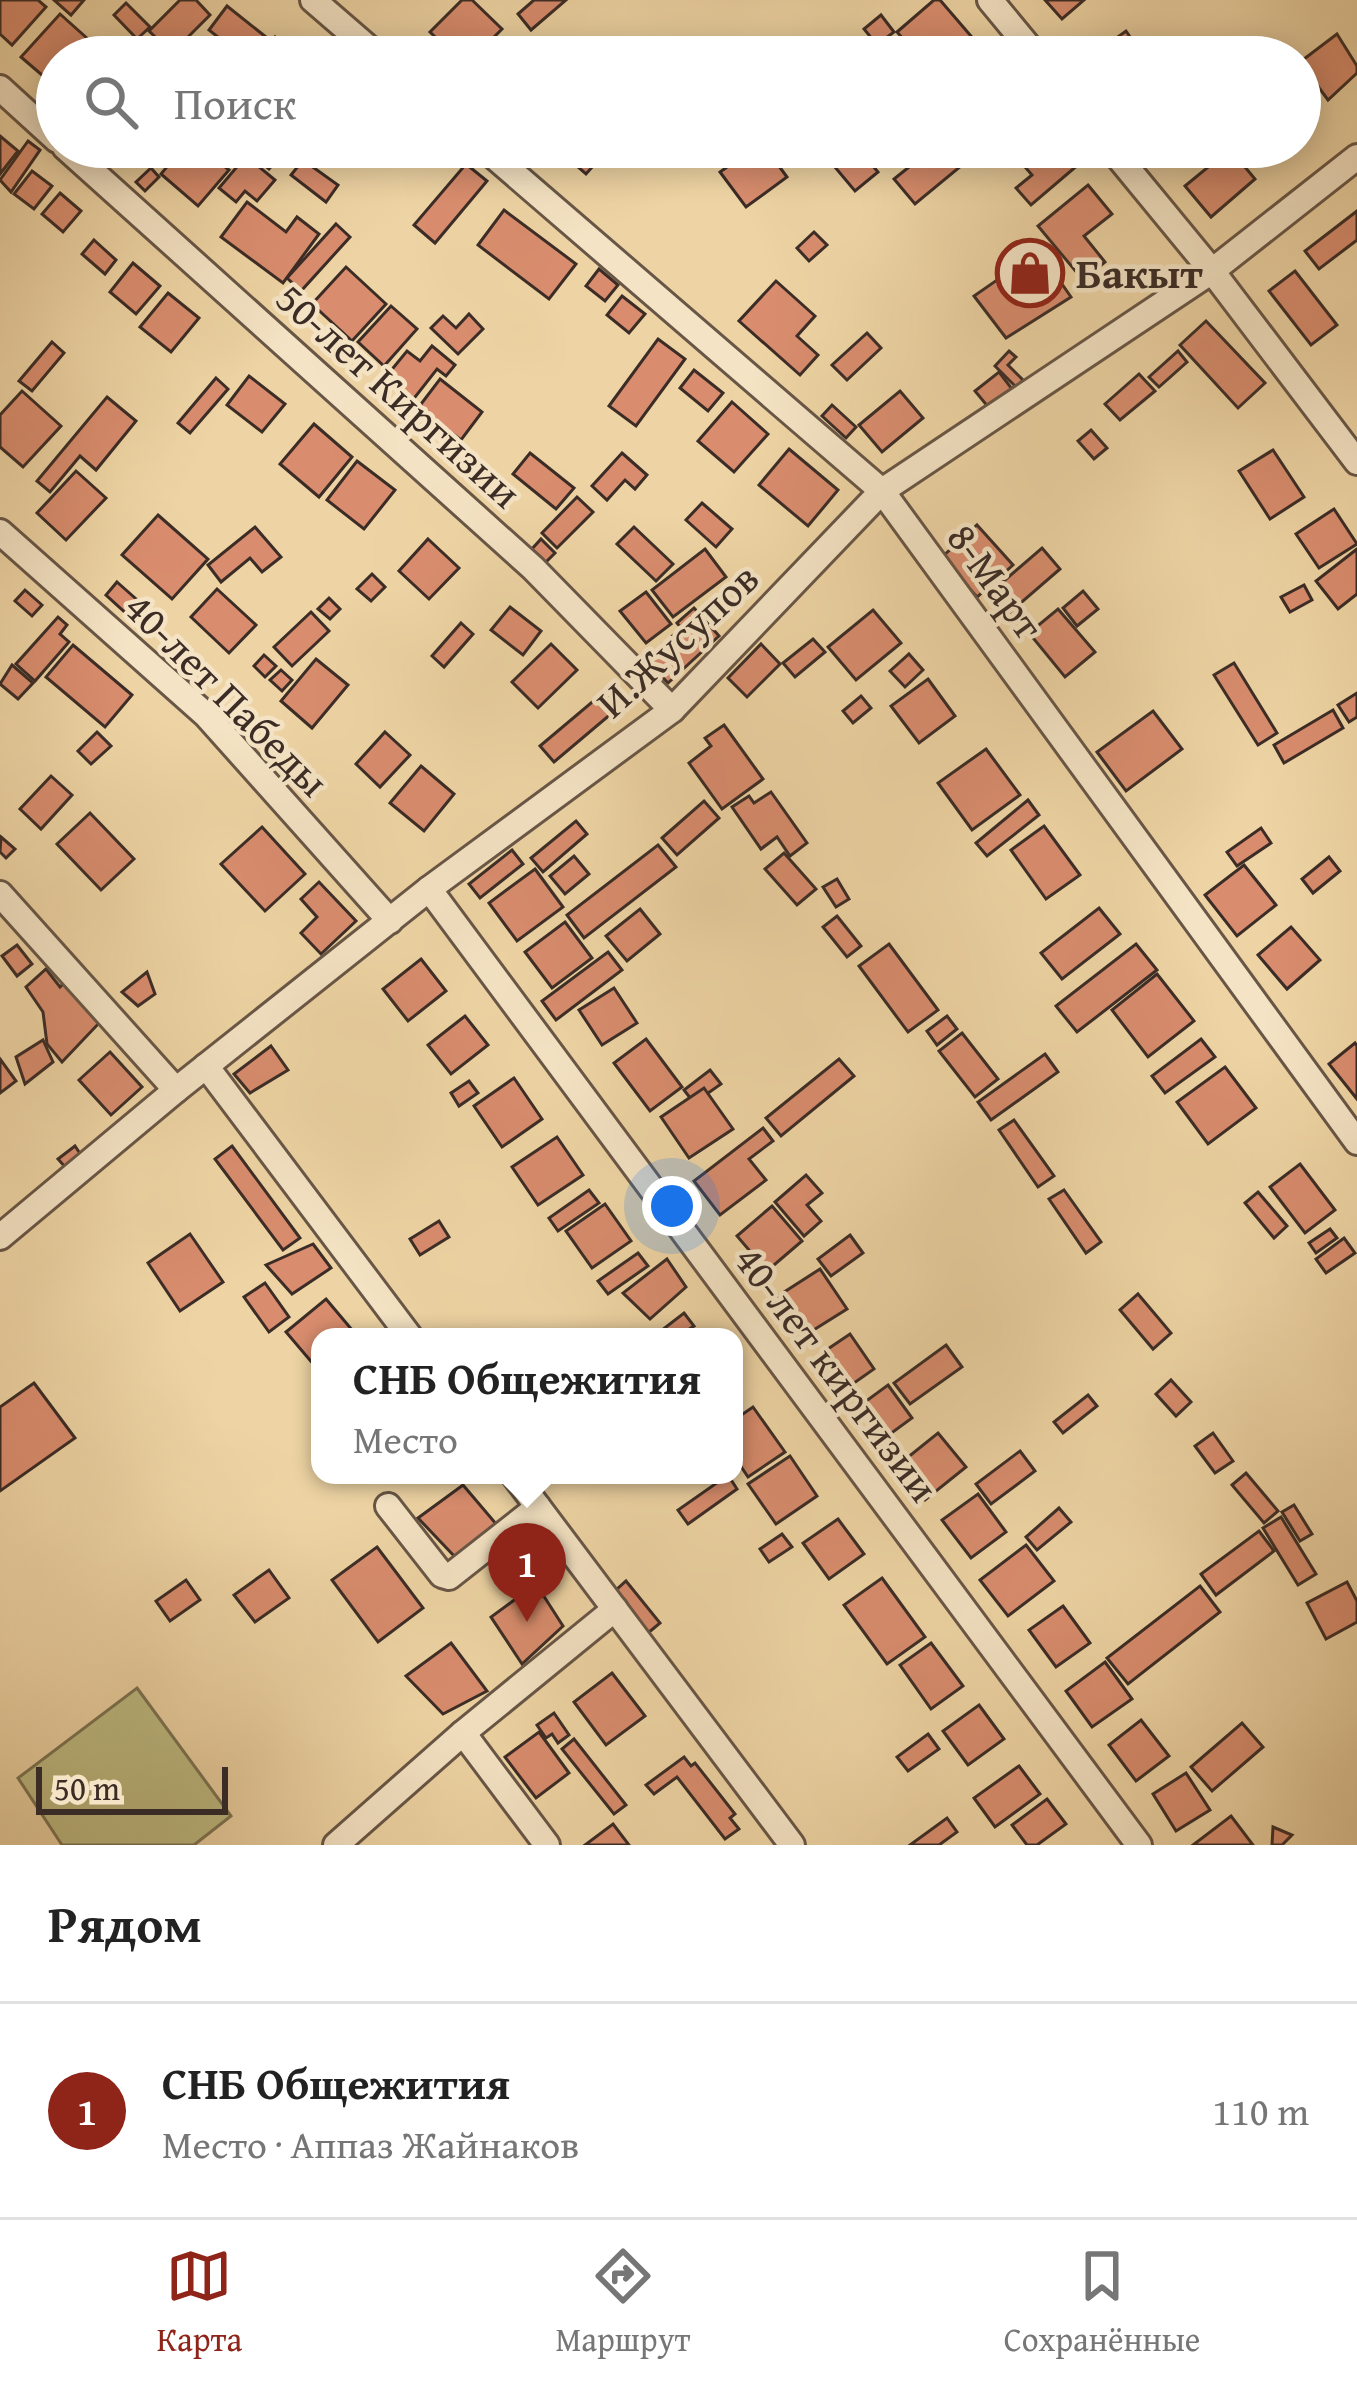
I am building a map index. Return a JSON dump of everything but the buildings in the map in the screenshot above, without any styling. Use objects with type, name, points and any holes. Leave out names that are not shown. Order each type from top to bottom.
[{"type":"street","points":[[313,0],[355,36]]},
{"type":"street","points":[[991,0],[1020,36]]},
{"type":"street","points":[[0,88],[36,121]]},
{"type":"street","name":"И.Жусупов","points":[[0,1237],[429,889],[672,710],[882,491],[1211,271],[1357,157]]},
{"type":"street","name":"50-лет Киргизии","points":[[88,168],[533,568],[672,710]]},
{"type":"street","name":"8-Март","points":[[507,168],[882,491],[1357,1142]]},
{"type":"street","points":[[1127,168],[1357,462]]},
{"type":"street","name":"40-лет Пабеды","points":[[0,532],[206,715],[390,921]]},
{"type":"street","name":"40-лет киргизии","points":[[429,889],[1139,1845]]},
{"type":"street","points":[[0,893],[176,1090]]},
{"type":"street","points":[[206,1066],[403,1328]]},
{"type":"street","points":[[521,1484],[792,1845]]},
{"type":"street","points":[[388,1506],[442,1575],[449,1577],[538,1507]]},
{"type":"street","points":[[336,1845],[615,1609]]},
{"type":"street","points":[[463,1733],[547,1845]]},
{"type":"shaded area","points":[[137,1688],[231,1816],[194,1845],[62,1845],[18,1778]]},
{"type":"place","name":"Бакыт","points":[[1030,273]]},
{"type":"place","name":"СНБ Общежития","points":[[527,1622]]}]
